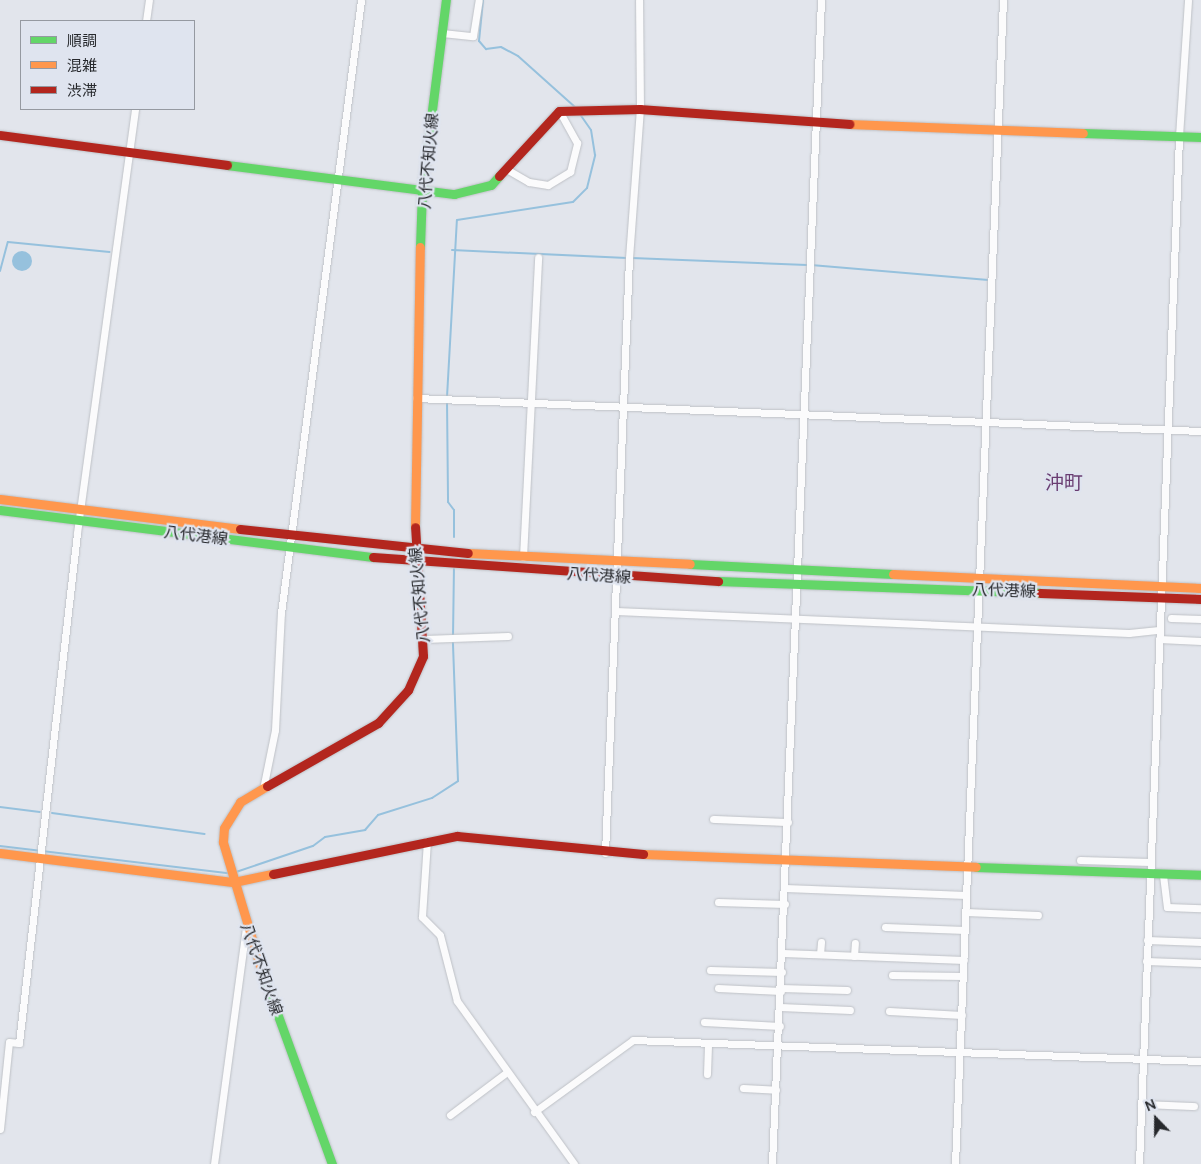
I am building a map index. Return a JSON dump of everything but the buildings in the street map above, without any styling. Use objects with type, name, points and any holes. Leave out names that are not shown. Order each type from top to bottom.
[{"type":"main road","name":"八代不知火線","points":[[332,1164],[246,926],[222,842],[230,814],[263,789],[383,719],[408,690],[423,656],[424,639],[415,562],[416,398],[422,189],[446,0]]},
{"type":"main road","points":[[0,135],[422,189],[470,193],[492,185],[508,170],[545,122],[566,110],[640,109],[817,122],[1201,137]]},
{"type":"main road","name":"八代港線","points":[[0,499],[415,551],[1201,588]]},
{"type":"main road","name":"八代港線","points":[[0,510],[415,562],[617,577],[978,589],[1201,599]]},
{"type":"main road","points":[[0,853],[40,854],[232,878],[457,836],[532,841],[605,853],[967,864],[1163,875],[1201,875]]},
{"type":"street","points":[[146,20],[149,0]]},
{"type":"street","points":[[263,789],[274,730],[281,613],[294,535],[336,178],[361,0]]},
{"type":"street","points":[[442,33],[473,36],[479,0]]},
{"type":"street","points":[[605,853],[623,407],[640,109],[639,0]]},
{"type":"street","points":[[772,1164],[780,1026],[821,0]]},
{"type":"street","points":[[956,1164],[996,128],[1003,0]]},
{"type":"street","points":[[1139,1164],[1166,430],[1179,136],[1188,0]]},
{"type":"street","points":[[0,1129],[9,1042],[19,1043],[81,508],[135,110]]},
{"type":"street","points":[[508,170],[523,180],[548,185],[570,172],[577,143],[566,110]]},
{"type":"street","points":[[523,557],[538,258]]},
{"type":"street","points":[[416,398],[803,416],[985,421],[1201,431]]},
{"type":"street","points":[[616,611],[1129,633],[1159,630]]},
{"type":"street","points":[[1171,618],[1201,618]]},
{"type":"street","points":[[424,639],[508,636]]},
{"type":"street","points":[[1159,639],[1201,641]]},
{"type":"street","points":[[714,819],[788,822]]},
{"type":"street","points":[[427,841],[422,917],[440,935],[457,1001],[534,1112],[574,1164]]},
{"type":"street","points":[[1080,860],[1150,862]]},
{"type":"street","points":[[1163,875],[1167,907],[1201,908]]},
{"type":"street","points":[[785,888],[966,895]]},
{"type":"street","points":[[718,902],[784,904]]},
{"type":"street","points":[[966,912],[1038,915]]},
{"type":"street","points":[[214,1164],[246,926]]},
{"type":"street","points":[[885,927],[965,930]]},
{"type":"street","points":[[1147,940],[1201,942]]},
{"type":"street","points":[[820,954],[821,942]]},
{"type":"street","points":[[854,956],[855,943]]},
{"type":"street","points":[[783,953],[964,960]]},
{"type":"street","points":[[1146,961],[1201,964]]},
{"type":"street","points":[[710,970],[782,972]]},
{"type":"street","points":[[892,974],[963,976]]},
{"type":"street","points":[[718,988],[847,990]]},
{"type":"street","points":[[780,1007],[850,1010]]},
{"type":"street","points":[[889,1011],[962,1015]]},
{"type":"street","points":[[704,1022],[780,1026]]},
{"type":"street","points":[[534,1112],[633,1040],[960,1054],[1201,1060]]},
{"type":"street","points":[[707,1074],[708,1043]]},
{"type":"street","points":[[450,1115],[507,1072]]},
{"type":"street","points":[[743,1088],[776,1090]]},
{"type":"street","points":[[1141,1104],[1194,1106]]},
{"type":"water","points":[[22,251],[29,254],[32,261],[29,268],[22,271],[15,268],[12,261],[15,254]]},
{"type":"waterway","points":[[483,0],[479,41],[486,49],[501,47],[518,56],[575,107]]},
{"type":"waterway","points":[[447,397],[457,220],[573,202],[587,188],[595,155],[591,130],[579,113]]},
{"type":"waterway","points":[[0,271],[8,242],[110,252]]},
{"type":"waterway","points":[[452,250],[627,258]]},
{"type":"waterway","points":[[632,258],[807,265]]},
{"type":"waterway","points":[[811,265],[988,280]]},
{"type":"waterway","points":[[447,401],[448,502],[454,510],[454,537]]},
{"type":"waterway","points":[[453,637],[454,569]]},
{"type":"waterway","points":[[236,872],[313,846],[325,837],[365,830],[378,815],[432,798],[458,781],[453,643]]},
{"type":"waterway","points":[[0,807],[40,812]]},
{"type":"waterway","points":[[52,813],[205,834]]},
{"type":"waterway","points":[[0,846],[228,873]]},
{"type":"traffic: fast","points":[[420,247],[422,189],[446,0]]},
{"type":"traffic: fast","points":[[1083,133],[1201,137]]},
{"type":"traffic: fast","points":[[227,165],[454,194],[491,185],[499,176]]},
{"type":"traffic: fast","points":[[0,510],[373,557]]},
{"type":"traffic: fast","points":[[690,564],[893,574]]},
{"type":"traffic: fast","points":[[718,581],[1040,593]]},
{"type":"traffic: fast","points":[[976,867],[1201,875]]},
{"type":"traffic: fast","points":[[261,969],[332,1164]]},
{"type":"traffic: slow","points":[[849,124],[1083,133]]},
{"type":"traffic: slow","points":[[415,527],[420,247]]},
{"type":"traffic: slow","points":[[0,499],[240,529]]},
{"type":"traffic: slow","points":[[468,553],[690,564]]},
{"type":"traffic: slow","points":[[893,574],[1201,588]]},
{"type":"traffic: slow","points":[[261,969],[223,842],[224,828],[240,802],[267,786]]},
{"type":"traffic: slow","points":[[0,853],[234,882],[273,874]]},
{"type":"traffic: slow","points":[[643,854],[976,867]]},
{"type":"traffic: jam","points":[[499,176],[559,111],[640,109],[849,124]]},
{"type":"traffic: jam","points":[[0,135],[227,165]]},
{"type":"traffic: jam","points":[[267,786],[378,723],[408,690],[423,656],[415,527]]},
{"type":"traffic: jam","points":[[240,529],[468,553]]},
{"type":"traffic: jam","points":[[373,557],[718,581]]},
{"type":"traffic: jam","points":[[1040,593],[1201,599]]},
{"type":"traffic: jam","points":[[273,874],[457,836],[643,854]]},
{"type":"district","name":"沖町","points":[[1064,483]]}]
